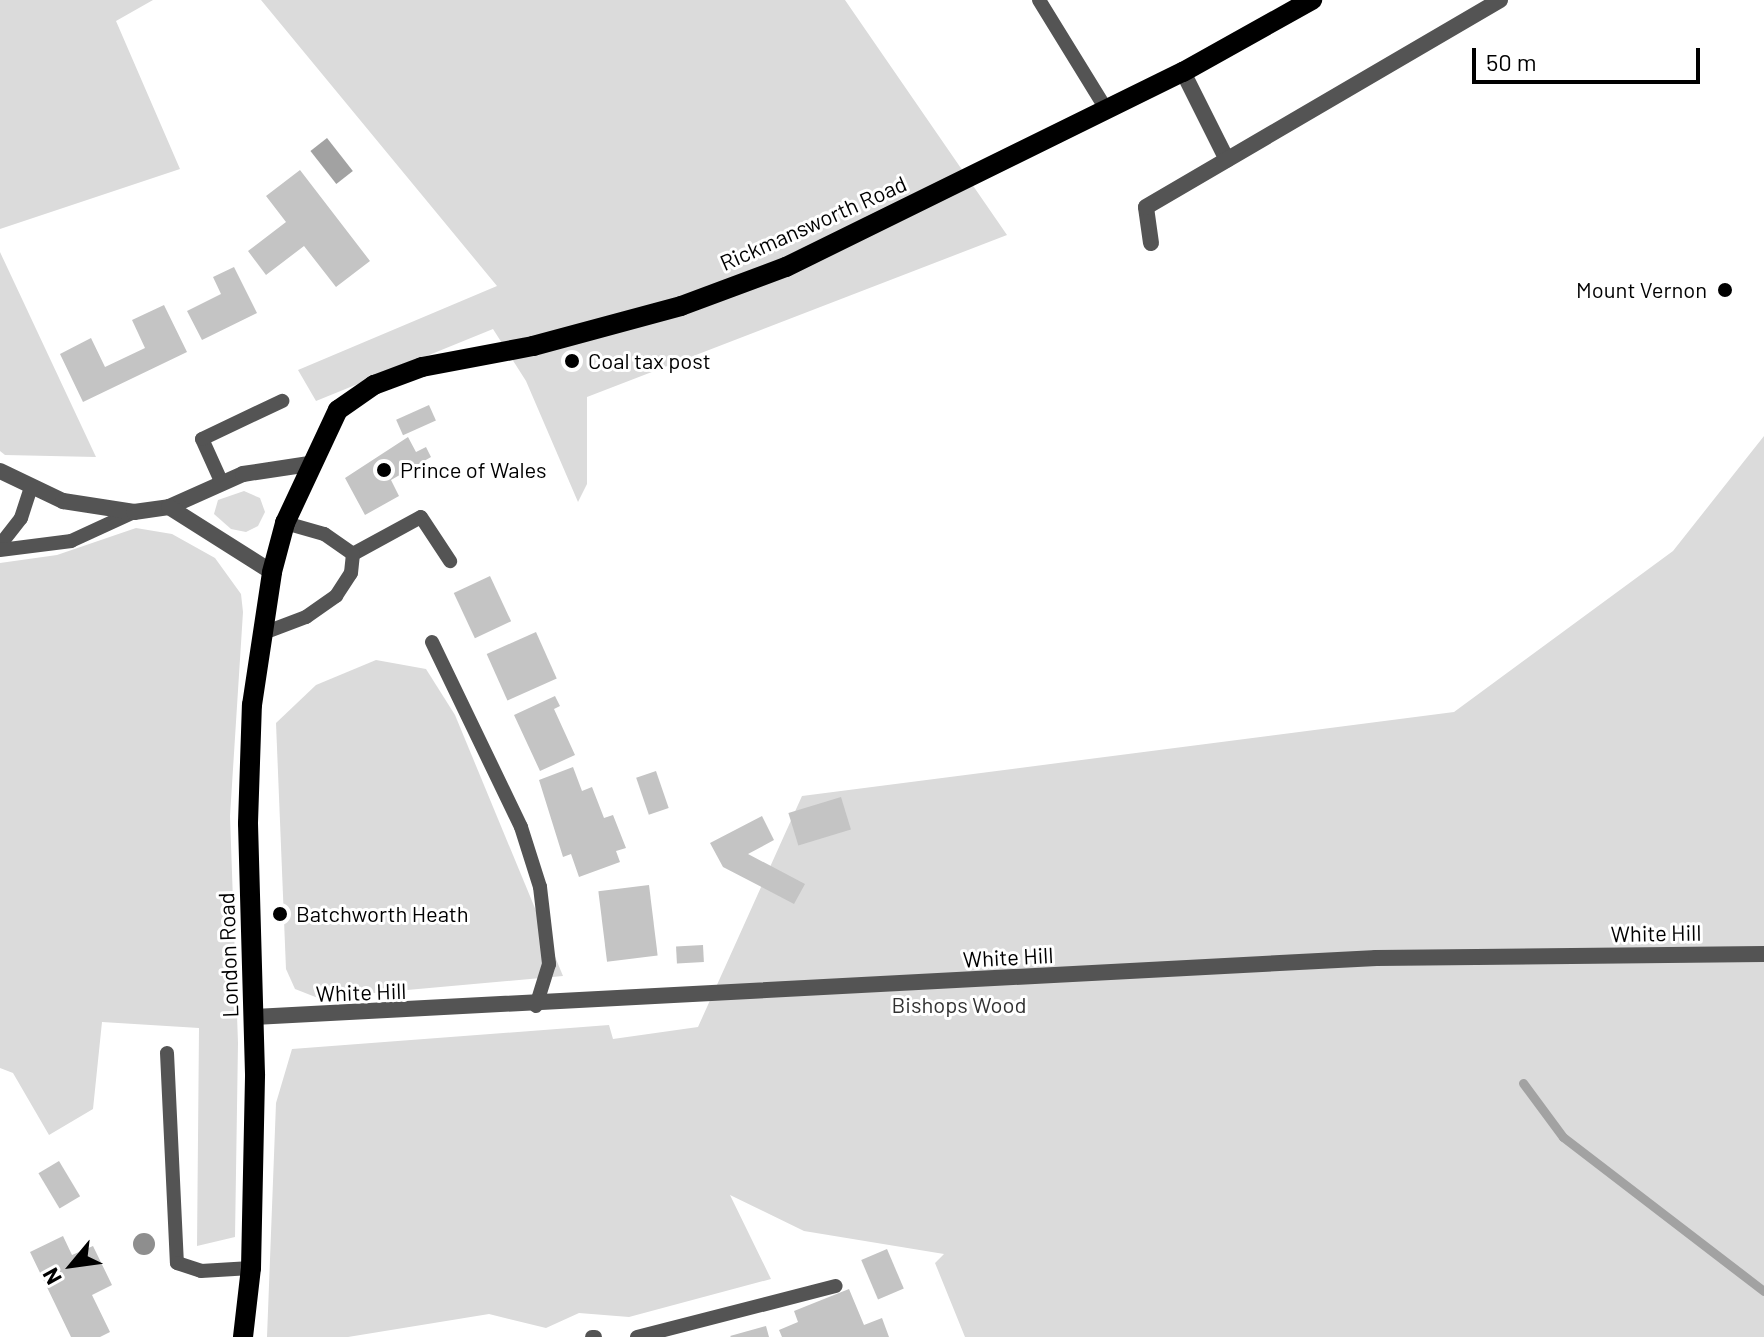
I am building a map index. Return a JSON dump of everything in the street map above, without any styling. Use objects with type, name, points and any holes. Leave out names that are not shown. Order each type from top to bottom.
[{"type":"main road","name":"Rickmansworth Road","points":[[272,572],[285,523],[309,464],[338,410],[374,385],[422,367],[533,346],[681,306],[786,267],[1183,72],[1312,0]]},
{"type":"main road","name":"London Road","points":[[243,1337],[251,1268],[254,1017],[248,823],[252,705],[272,572]]},
{"type":"street","points":[[1151,243],[1146,207],[1500,0]]},
{"type":"street","points":[[1183,72],[1227,160]]},
{"type":"street","points":[[0,471],[63,501],[134,512],[169,507],[221,481],[309,464]]},
{"type":"street","points":[[169,507],[272,572]]},
{"type":"street","name":"White Hill","points":[[254,1017],[536,1006],[1376,958],[1764,954]]},
{"type":"lane","points":[[1039,0],[1106,109]]},
{"type":"lane","points":[[221,481],[202,439],[282,401]]},
{"type":"lane","points":[[0,548],[21,518],[31,488]]},
{"type":"lane","points":[[0,548],[71,541],[134,512]]},
{"type":"lane","points":[[353,554],[421,517],[450,561]]},
{"type":"lane","points":[[285,523],[324,534],[353,554]]},
{"type":"lane","points":[[261,634],[306,617],[336,596],[351,573],[353,554]]},
{"type":"lane","points":[[432,642],[510,802],[540,887],[549,930],[549,964],[536,1006]]},
{"type":"lane","points":[[167,1053],[177,1263],[201,1271],[251,1268]]},
{"type":"lane","points":[[637,1337],[836,1286]]},
{"type":"green space","points":[[0,0],[153,0],[116,21],[180,169],[0,229]]},
{"type":"green space","points":[[261,0],[845,0],[1007,235],[587,397],[587,484],[578,502],[526,381],[493,329],[316,401],[298,370],[497,286]]},
{"type":"green space","points":[[0,252],[96,457],[5,455],[0,451]]},
{"type":"green space","name":"Bishops Wood","points":[[1764,436],[1764,1337],[965,1337],[935,1263],[944,1254],[804,1231],[730,1195],[771,1279],[629,1317],[579,1313],[546,1328],[489,1314],[348,1337],[267,1337],[276,1103],[292,1049],[609,1025],[613,1039],[698,1027],[802,796],[1454,712],[1673,551]]},
{"type":"green space","points":[[244,491],[260,498],[265,512],[258,526],[246,532],[231,529],[214,514],[218,500]]},
{"type":"green space","points":[[136,528],[172,534],[215,558],[241,594],[243,612],[230,816],[238,1043],[235,1237],[197,1246],[199,1028],[102,1022],[93,1109],[49,1135],[13,1073],[0,1068],[0,563],[57,555]]},
{"type":"green space","points":[[376,660],[426,669],[455,715],[563,976],[318,998],[295,989],[286,969],[276,723],[316,685]]},
{"type":"shaded area","points":[[327,138],[353,171],[336,184],[310,151]]},
{"type":"building","points":[[300,170],[370,261],[336,287],[304,246],[266,275],[248,251],[286,222],[266,196]]},
{"type":"building","points":[[234,267],[257,313],[202,340],[187,311],[221,294],[213,277]]},
{"type":"building","points":[[164,305],[187,352],[83,402],[60,354],[91,338],[105,367],[145,348],[132,320]]},
{"type":"building","points":[[429,405],[436,421],[403,435],[396,420]]},
{"type":"building","name":"Prince of Wales","points":[[408,437],[416,452],[426,447],[431,457],[391,480],[399,496],[365,515],[345,478]]},
{"type":"building","points":[[490,576],[511,621],[475,638],[454,593]]},
{"type":"building","points":[[536,632],[557,679],[507,701],[487,654]]},
{"type":"building","points":[[555,696],[560,706],[554,709],[575,755],[540,771],[514,715]]},
{"type":"building","points":[[573,767],[582,791],[592,787],[604,818],[613,815],[626,848],[616,851],[620,862],[579,877],[571,854],[563,857],[539,780]]},
{"type":"building","points":[[656,771],[669,808],[649,815],[636,778]]},
{"type":"building","points":[[841,797],[851,830],[798,846],[788,813]]},
{"type":"building","points":[[762,816],[774,840],[748,854],[805,884],[794,904],[723,867],[710,843]]},
{"type":"building","points":[[649,885],[658,955],[607,962],[598,891]]},
{"type":"building","points":[[703,945],[704,962],[677,963],[676,946]]},
{"type":"building","points":[[59,1161],[80,1196],[60,1209],[38,1173]]},
{"type":"building","points":[[63,1236],[72,1255],[93,1246],[112,1285],[92,1295],[110,1332],[100,1337],[71,1337],[30,1252]]},
{"type":"building","points":[[887,1249],[904,1289],[878,1300],[861,1260]]},
{"type":"building","points":[[849,1289],[864,1325],[882,1318],[889,1337],[782,1337],[779,1330],[798,1322],[794,1311]]},
{"type":"building","points":[[766,1326],[769,1337],[730,1336]]},
{"type":"waterway","points":[[1523,1083],[1563,1137],[1764,1291]]},
{"type":"place","name":"Mount Vernon","points":[[1725,290]]},
{"type":"place","name":"Coal tax post","points":[[572,361]]},
{"type":"place","name":"Prince of Wales","points":[[384,470]]},
{"type":"place","name":"Batchworth Heath","points":[[280,914]]}]
